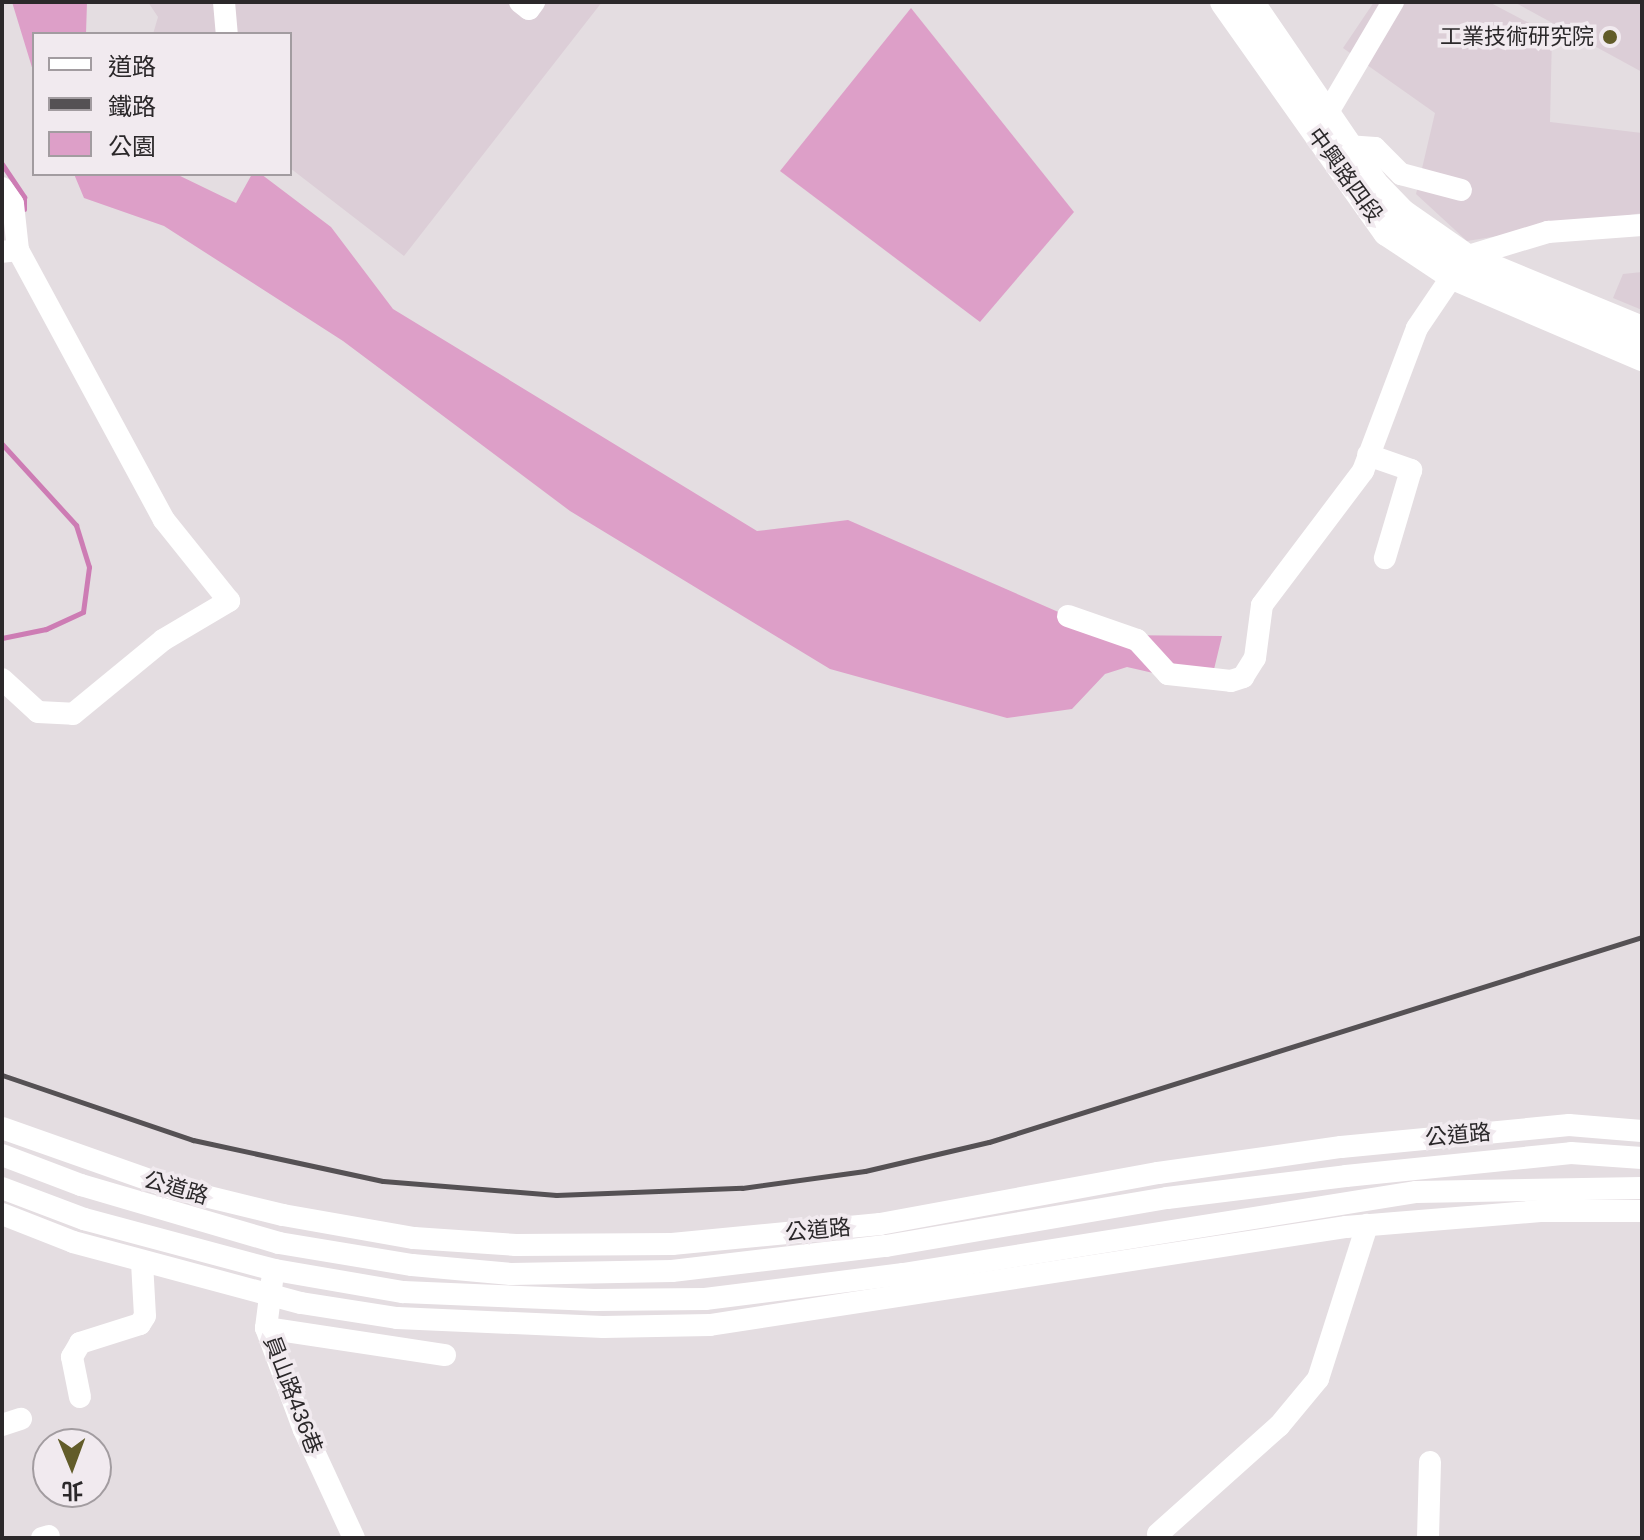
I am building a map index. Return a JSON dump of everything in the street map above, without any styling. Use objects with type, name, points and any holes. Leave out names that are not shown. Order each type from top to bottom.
[{"type":"main road","name":"中興路四段","points":[[1224,2],[1330,138]]},
{"type":"main road","name":"中興路四段","points":[[1250,2],[1387,232],[1642,357]]},
{"type":"main road","name":"中興路四段","points":[[1459,266],[1642,330]]},
{"type":"street","points":[[224,2],[227,32]]},
{"type":"street","points":[[1393,2],[1330,138],[1375,148],[1401,174],[1461,190]]},
{"type":"street","points":[[2,188],[13,204],[10,251],[164,520],[229,601],[163,640],[73,714],[38,712],[2,679]]},
{"type":"street","points":[[1068,616],[1137,640],[1168,674],[1231,681],[1243,677],[1255,658],[1262,605],[1363,471],[1417,328],[1459,266],[1548,232],[1642,225]]},
{"type":"street","points":[[1368,455],[1411,470],[1385,558]]},
{"type":"street","name":"公道路","points":[[2,1128],[172,1188],[284,1206],[414,1238],[516,1245],[672,1244],[880,1224],[1158,1173],[1341,1147],[1569,1125],[1642,1131]]},
{"type":"street","name":"公道路","points":[[2,1155],[94,1189],[279,1243],[412,1265],[511,1274],[672,1271],[886,1246],[1167,1198],[1346,1176],[1571,1153],[1642,1158]]},
{"type":"street","points":[[2,1188],[84,1219],[275,1270],[403,1292],[510,1300],[705,1299],[903,1274],[1416,1192],[1541,1201],[1615,1199],[1642,1188]]},
{"type":"street","points":[[2,1214],[142,1262],[268,1295],[397,1318],[505,1326],[710,1325],[916,1296],[1057,1268],[1541,1201],[1615,1199],[1642,1211]]},
{"type":"street","name":"員山路436巷","points":[[284,1206],[275,1270],[268,1295],[266,1328],[304,1430],[354,1538]]},
{"type":"street","points":[[1158,1534],[1279,1426],[1318,1379],[1367,1225]]},
{"type":"street","points":[[80,1397],[72,1357],[80,1343],[140,1324],[145,1316],[142,1262]]},
{"type":"street","points":[[266,1328],[445,1355]]},
{"type":"street","points":[[1428,1538],[1430,1462]]},
{"type":"shaded area","points":[[148,2],[602,2],[404,256],[292,170],[292,32],[154,32],[158,17]]},
{"type":"shaded area","points":[[1374,2],[1489,2],[1552,35],[1550,122],[1642,133],[1642,213],[1467,241],[1416,194],[1435,113],[1343,48]]},
{"type":"shaded area","name":"工業技術研究院","points":[[1514,2],[1642,2],[1642,72]]},
{"type":"shaded area","points":[[1642,272],[1642,310],[1613,298],[1623,274]]},
{"type":"green space","points":[[12,2],[87,2],[86,32],[32,32],[32,67]]},
{"type":"green space","points":[[911,8],[1074,212],[980,322],[780,171]]},
{"type":"green space","points":[[75,176],[180,176],[236,203],[251,176],[264,176],[331,227],[393,309],[757,531],[848,520],[1111,635],[1222,636],[1210,686],[1127,667],[1105,674],[1072,709],[1007,718],[830,669],[570,511],[343,341],[164,226],[84,198]]},
{"type":"waterway","points":[[2,164],[24,197],[24,209]]},
{"type":"waterway","points":[[2,444],[76,525],[89,567],[83,612],[46,629],[2,638]]},
{"type":"railway","points":[[2,1075],[193,1140],[383,1181],[556,1195],[742,1188],[865,1171],[989,1142],[1642,937]]},
{"type":"place","name":"工業技術研究院","points":[[1610,37]]}]
